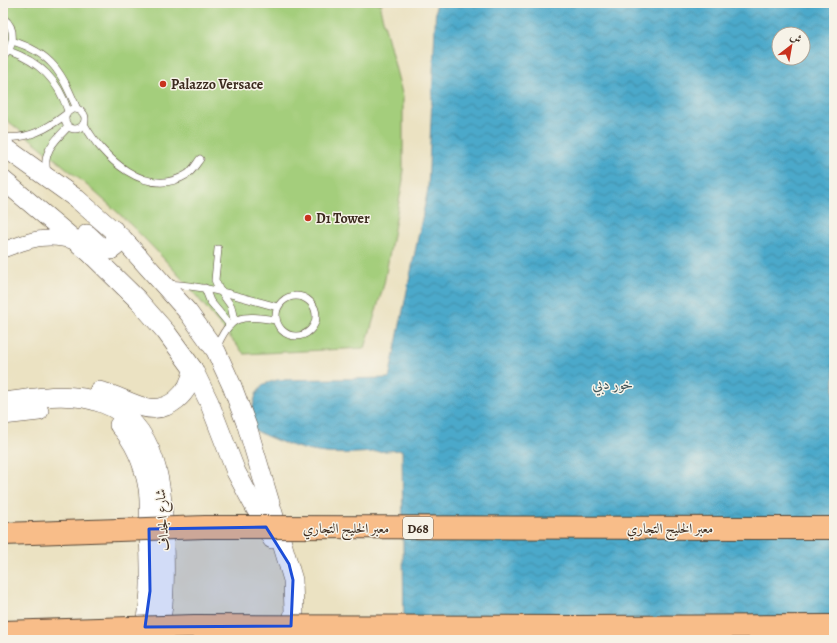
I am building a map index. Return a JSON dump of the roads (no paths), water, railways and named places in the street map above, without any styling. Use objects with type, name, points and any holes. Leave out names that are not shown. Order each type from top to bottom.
[{"type":"highway","name":"معبر الخليج التجاري","points":[[3,534],[205,527],[834,528]]},
{"type":"highway","points":[[3,632],[194,626],[834,626]]},
{"type":"street","points":[[3,146],[52,181],[114,230],[188,312],[216,351],[232,386],[247,426],[293,580],[295,597],[294,613],[286,640]]},
{"type":"street","points":[[6,183],[24,189],[50,202],[106,250],[111,250],[115,247],[114,230]]},
{"type":"street","points":[[6,183],[90,252],[138,300],[166,332],[193,369],[209,402],[236,472],[252,504],[289,564]]},
{"type":"street","points":[[3,250],[39,238],[60,237],[77,242]]},
{"type":"street","points":[[3,395],[56,388],[89,389],[120,397],[144,407],[155,408],[166,406],[183,395],[189,386],[193,369]]},
{"type":"street","name":"شارع الجداف","points":[[3,402],[54,396],[87,398],[103,403],[122,414],[138,429],[147,441],[153,454],[164,505],[164,606],[157,640]]},
{"type":"street","name":"شارع الجداف","points":[[3,415],[69,408],[84,408],[98,411],[109,417],[129,436],[143,468],[148,489],[150,591],[147,622],[142,640]]},
{"type":"lane","points":[[3,18],[11,29],[12,40],[9,51],[3,57]]},
{"type":"lane","points":[[12,40],[38,51],[50,60],[59,71],[77,109],[84,115],[84,124],[92,139],[104,153],[117,164],[150,182],[170,183],[188,175],[200,159]]},
{"type":"lane","points":[[9,51],[30,60],[47,73],[57,85],[67,113],[64,119],[68,127]]},
{"type":"lane","points":[[3,137],[25,137],[38,133],[67,113],[77,109]]},
{"type":"lane","points":[[68,127],[77,129],[84,124]]},
{"type":"lane","points":[[52,181],[46,166],[48,151],[53,142],[68,127]]},
{"type":"lane","points":[[218,249],[215,280],[216,285],[231,306],[232,323]]},
{"type":"lane","points":[[162,284],[183,284],[205,288],[277,307]]},
{"type":"lane","points":[[205,288],[210,301],[232,323]]},
{"type":"lane","points":[[288,297],[303,297],[314,307],[316,314],[312,329],[299,336],[291,336],[284,332],[279,327],[276,320],[277,307],[288,297]]},
{"type":"lane","points":[[216,351],[220,340],[232,323],[244,318],[276,320]]},
{"type":"water","name":"خور دبي","points":[[436,3],[834,3],[834,640],[404,640],[402,450],[344,454],[317,452],[275,440],[248,426],[256,394],[264,384],[277,380],[389,378],[428,189]]},
{"type":"place","name":"Palazzo Versace","points":[[163,84]]},
{"type":"place","name":"D1 Tower","points":[[308,218]]}]
